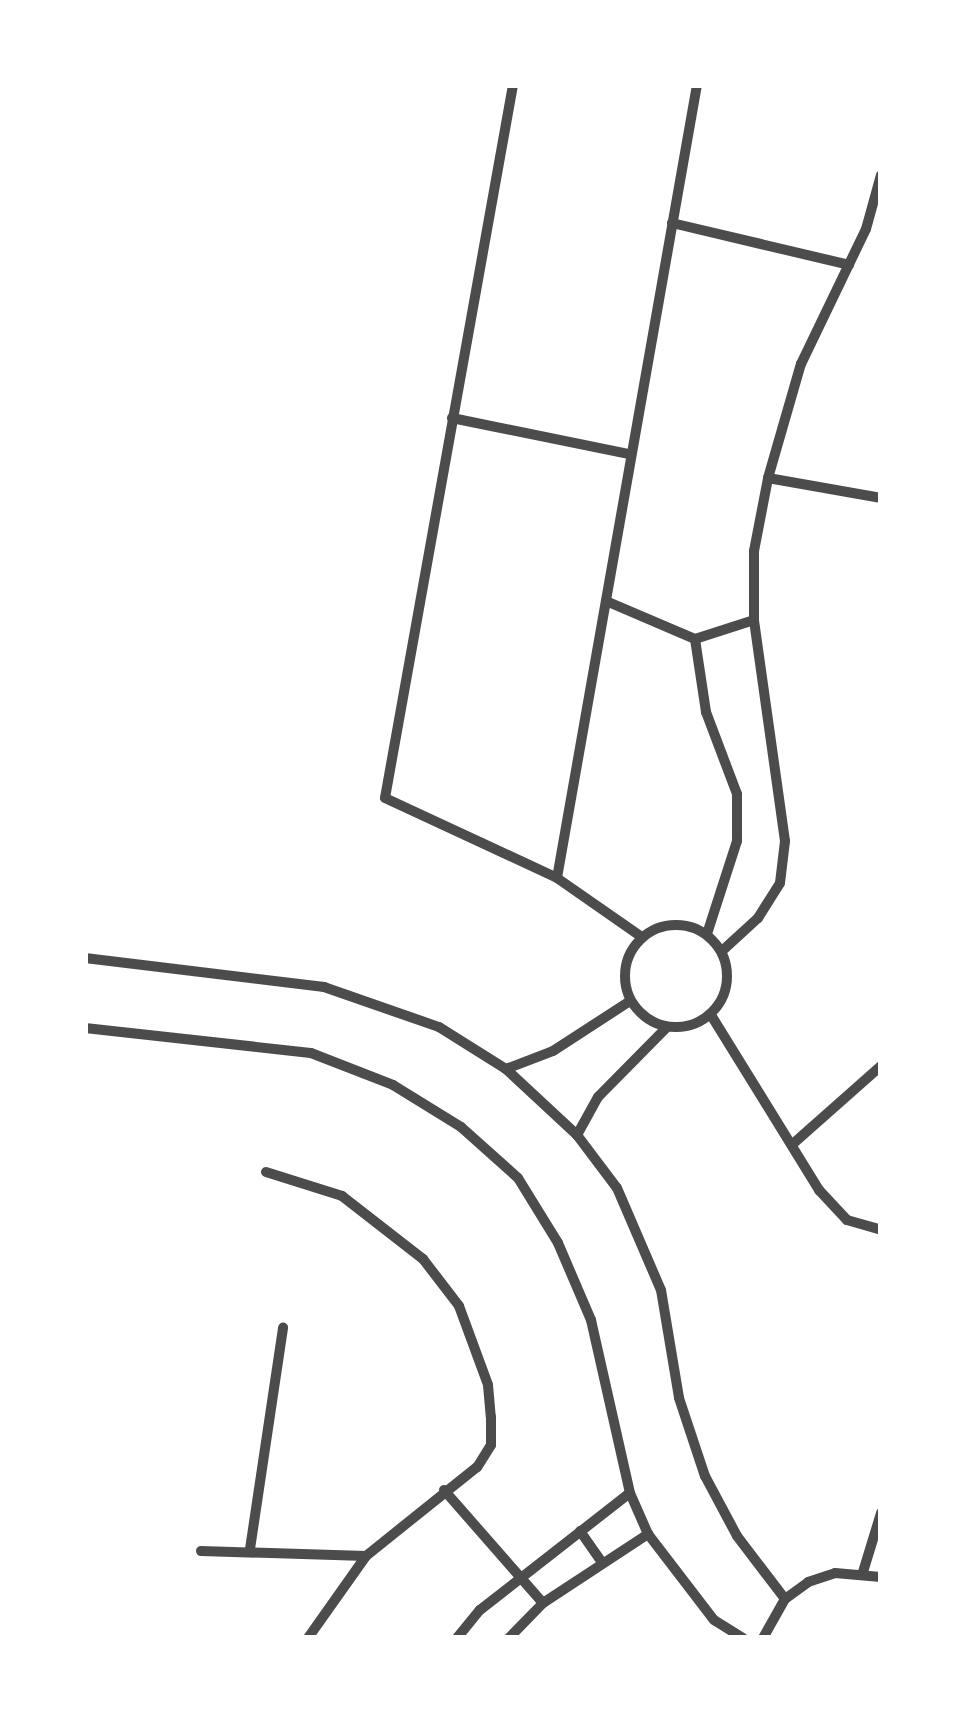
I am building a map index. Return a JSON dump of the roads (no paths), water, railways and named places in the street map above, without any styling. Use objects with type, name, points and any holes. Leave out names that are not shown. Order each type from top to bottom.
[{"type":"street","points":[[513,85],[385,798],[557,878],[642,937]]},
{"type":"street","points":[[557,878],[697,85]]},
{"type":"street","points":[[722,951],[758,918],[780,882],[785,841],[754,620],[754,551],[768,478],[801,364],[849,264],[881,175]]},
{"type":"street","points":[[672,223],[849,264]]},
{"type":"street","points":[[452,418],[629,454]]},
{"type":"street","points":[[768,478],[881,498]]},
{"type":"street","points":[[606,601],[695,640],[754,620]]},
{"type":"street","points":[[695,640],[706,712],[737,794],[737,841],[707,934]]},
{"type":"street","points":[[685,924],[707,934],[722,951],[724,996],[710,1015],[690,1026],[666,1027],[630,1001],[624,978],[628,955],[642,937],[662,926],[685,924]]},
{"type":"street","points":[[85,958],[324,987],[439,1027],[506,1069],[576,1135],[617,1188],[661,1290],[679,1398],[705,1476],[737,1536],[785,1599]]},
{"type":"street","points":[[506,1069],[553,1051],[630,1001]]},
{"type":"street","points":[[710,1015],[795,1142],[819,1190],[847,1220],[881,1230]]},
{"type":"street","points":[[576,1135],[598,1097],[666,1027]]},
{"type":"street","points":[[85,1028],[311,1053],[393,1085],[461,1127],[518,1178],[558,1243],[591,1320],[630,1493],[648,1534],[714,1620],[743,1638]]},
{"type":"street","points":[[795,1142],[881,1066]]},
{"type":"street","points":[[266,1172],[342,1196],[377,1218],[423,1259],[459,1306],[488,1385],[491,1445],[476,1467],[366,1556],[308,1638]]},
{"type":"street","points":[[250,1549],[283,1327]]},
{"type":"street","points":[[444,1490],[543,1603]]},
{"type":"street","points":[[457,1638],[519,1578],[630,1493]]},
{"type":"street","points":[[863,1572],[881,1513]]},
{"type":"street","points":[[580,1530],[602,1562]]},
{"type":"street","points":[[508,1638],[543,1603],[648,1534]]},
{"type":"street","points":[[201,1551],[250,1549],[366,1556]]},
{"type":"street","points":[[762,1638],[785,1599],[822,1578],[863,1572],[881,1577]]}]
